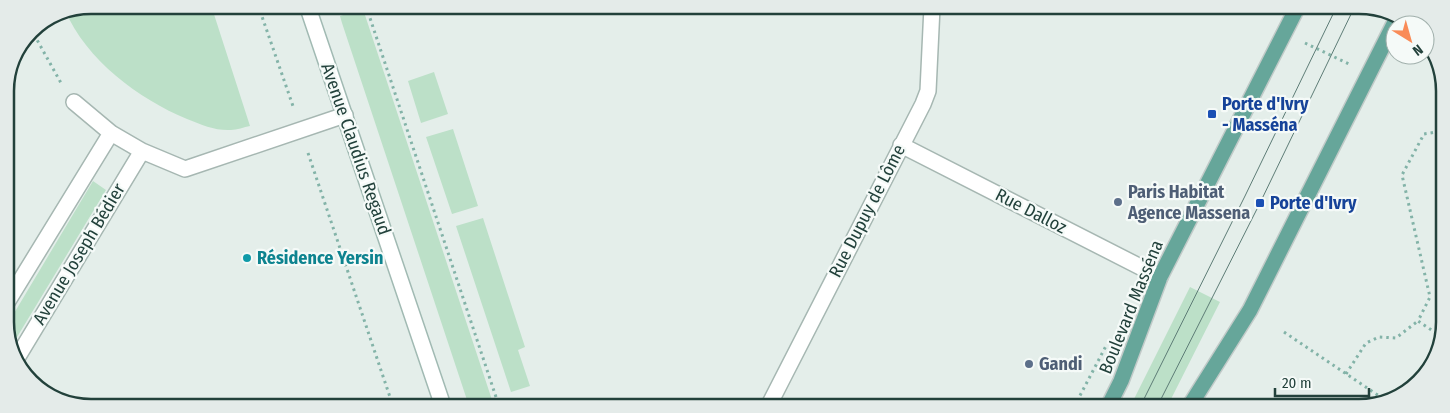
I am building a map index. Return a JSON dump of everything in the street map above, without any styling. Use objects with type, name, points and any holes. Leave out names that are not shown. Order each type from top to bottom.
[{"type":"main road","name":"Boulevard Masséna","points":[[1112,399],[1121,381],[1160,277],[1294,14]]},
{"type":"main road","points":[[1196,399],[1250,310],[1385,41]]},
{"type":"street","name":"Avenue Claudius Regaud","points":[[310,14],[441,399]]},
{"type":"street","name":"Rue Dupuy de Lôme","points":[[775,399],[928,91],[932,14]]},
{"type":"street","points":[[74,102],[110,133],[142,151],[185,169],[345,115]]},
{"type":"street","name":"Avenue Joseph Bédier","points":[[14,291],[110,133]]},
{"type":"street","name":"Rue Dalloz","points":[[901,145],[1160,277]]},
{"type":"street","name":"Avenue Joseph Bédier","points":[[20,352],[142,151]]},
{"type":"path","points":[[261,14],[295,112]]},
{"type":"path","points":[[369,14],[497,399]]},
{"type":"path","points":[[1283,32],[1368,74]]},
{"type":"path","points":[[35,37],[74,102]]},
{"type":"path","points":[[1346,374],[1366,343],[1379,337],[1396,338],[1418,321],[1430,298],[1402,175],[1424,134],[1436,132]]},
{"type":"path","points":[[306,147],[391,399]]},
{"type":"path","points":[[1418,321],[1436,333]]},
{"type":"path","points":[[1284,332],[1380,397]]},
{"type":"path","name":"Boulevard Masséna","points":[[1078,399],[1109,341]]},
{"type":"green space","points":[[214,14],[250,126],[236,130],[220,130],[187,119],[151,101],[116,76],[100,61],[74,28],[69,17],[76,15]]},
{"type":"green space","points":[[365,14],[492,399],[467,399],[340,16]]},
{"type":"green space","points":[[434,72],[448,114],[421,123],[408,81]]},
{"type":"green space","points":[[453,129],[478,206],[452,214],[426,137]]},
{"type":"green space","points":[[93,181],[106,190],[16,339],[14,313]]},
{"type":"green space","points":[[483,218],[525,347],[518,350],[530,386],[511,392],[456,226]]},
{"type":"green space","points":[[1190,287],[1220,302],[1171,399],[1134,399]]},
{"type":"tram line","points":[[1144,399],[1333,14]]},
{"type":"tram line","points":[[1161,399],[1260,203],[1351,14]]},
{"type":"place","name":"Porte d'Ivry - Masséna","points":[[1212,114]]},
{"type":"place","name":"Paris Habitat Agence Massena","points":[[1118,202]]},
{"type":"place","name":"Porte d'Ivry","points":[[1260,203]]},
{"type":"place","name":"Résidence Yersin","points":[[247,258]]},
{"type":"place","name":"Gandi","points":[[1029,364]]}]
